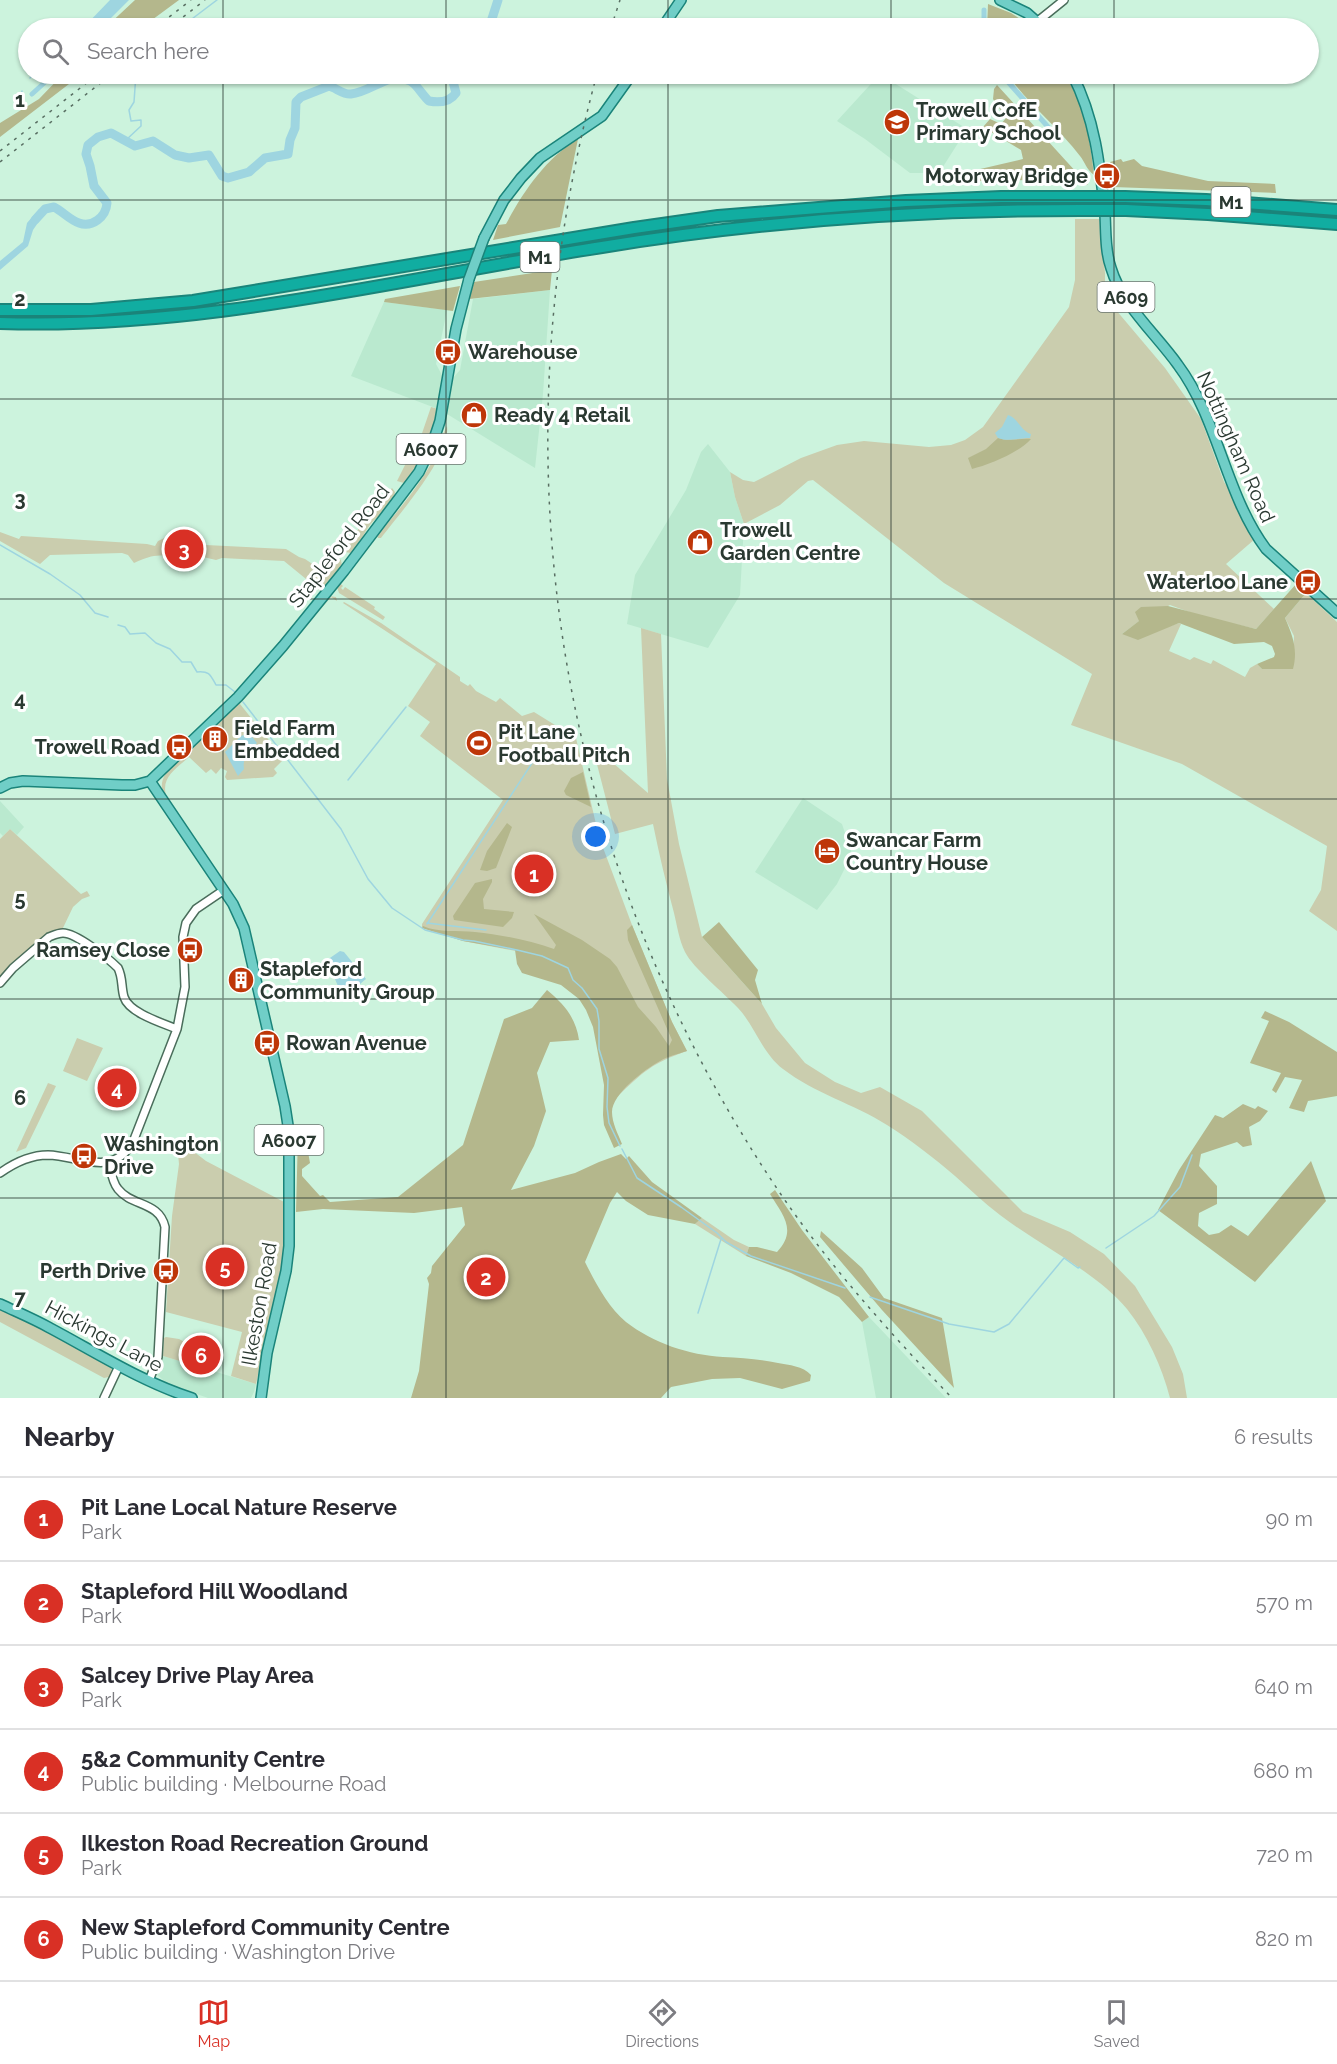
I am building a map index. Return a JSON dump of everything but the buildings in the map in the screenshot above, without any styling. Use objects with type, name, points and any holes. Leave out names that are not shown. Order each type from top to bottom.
[{"type":"highway","name":"M1","points":[[0,310],[91,310],[194,301],[634,228],[729,215],[906,201],[1001,197],[1125,197],[1206,200],[1337,210]]},
{"type":"highway","name":"M1","points":[[0,323],[75,324],[193,315],[602,247],[789,223],[905,214],[1126,210],[1337,224]]},
{"type":"main road","points":[[669,18],[681,0]]},
{"type":"main road","points":[[1000,0],[1032,18]]},
{"type":"main road","name":"Stapleford Road","points":[[150,781],[238,696],[329,590],[419,472],[432,446],[440,421],[456,329],[469,279],[484,238],[504,200],[540,158],[563,141],[595,123],[625,84]]},
{"type":"main road","name":"Nottingham Road","points":[[1076,84],[1096,139],[1108,253],[1114,277],[1136,312],[1179,366],[1192,388],[1209,424],[1237,498],[1258,538],[1266,549],[1337,613]]},
{"type":"main road","points":[[0,788],[10,783],[23,781],[122,785],[135,785],[150,781]]},
{"type":"main road","name":"Ilkeston Road","points":[[150,781],[239,915],[282,1090],[289,1129],[289,1246],[286,1271],[267,1353],[261,1398]]},
{"type":"main road","name":"Hickings Lane","points":[[0,1304],[50,1327],[148,1381],[192,1398]]},
{"type":"street","points":[[1047,18],[1064,0]]},
{"type":"street","points":[[0,1173],[18,1162],[45,1155],[95,1163],[109,1162],[121,1156],[133,1142],[177,1029],[185,987],[183,937],[186,923],[196,909],[224,890]]},
{"type":"street","points":[[0,983],[13,968],[49,938],[55,934],[66,933],[118,968],[125,1000],[132,1008],[177,1029]]},
{"type":"street","points":[[109,1162],[113,1181],[118,1190],[156,1210],[165,1227],[158,1357],[148,1381]]},
{"type":"street","points":[[104,1398],[119,1366]]},
{"type":"shaded area","points":[[135,0],[179,0],[155,18],[116,18]]},
{"type":"shaded area","points":[[988,4],[1019,18],[987,18]]},
{"type":"shaded area","points":[[53,84],[69,84],[0,137],[0,123],[39,99]]},
{"type":"shaded area","name":"Trowell CofE Primary School","points":[[871,84],[896,84],[967,129],[939,173],[910,173],[837,121]]},
{"type":"shaded area","points":[[1015,84],[1070,84],[1082,110],[1091,148],[1094,175],[1071,145]]},
{"type":"shaded area","points":[[997,85],[1088,185],[1032,180],[975,181],[976,170],[1023,159],[1021,150],[983,127],[990,119],[1001,124],[1006,118],[993,99]]},
{"type":"shaded area","points":[[578,139],[560,227],[493,240],[498,225],[506,224],[536,177],[556,156]]},
{"type":"shaded area","points":[[1121,159],[1123,162],[1134,159],[1142,166],[1208,181],[1275,184],[1276,193],[1113,187],[1110,162]]},
{"type":"shaded area","points":[[1075,219],[1100,219],[1105,297],[1165,368],[1201,419],[1224,482],[1255,539],[1226,564],[1274,609],[1256,629],[1200,616],[1170,605],[1142,619],[1122,634],[1161,629],[1179,623],[1181,624],[1169,651],[1190,660],[1194,657],[1211,664],[1213,660],[1245,677],[1250,668],[1257,664],[1262,669],[1293,669],[1294,636],[1285,618],[1306,593],[1337,622],[1337,931],[1309,911],[1321,890],[1327,846],[1182,764],[1071,725],[1092,674],[944,583],[813,480],[808,481],[780,505],[744,524],[730,472],[743,480],[754,482],[801,458],[837,445],[864,441],[929,447],[951,445],[965,440],[983,427],[1069,307],[1075,280]]},
{"type":"shaded area","points":[[552,270],[550,290],[469,299],[474,282]]},
{"type":"shaded area","points":[[460,286],[453,311],[384,302],[385,299]]},
{"type":"shaded area","points":[[550,290],[535,468],[447,414],[453,378],[460,370],[473,299]]},
{"type":"shaded area","points":[[384,302],[447,310],[436,364],[443,377],[438,409],[351,376]]},
{"type":"shaded area","points":[[431,407],[438,409],[426,448],[404,483],[397,481],[414,447],[418,445]]},
{"type":"shaded area","points":[[447,426],[441,453],[433,468],[381,538],[378,538],[377,536],[421,480],[435,456]]},
{"type":"shaded area","points":[[998,438],[1031,439],[1020,449],[972,469],[968,458],[986,449]]},
{"type":"shaded area","name":"Trowell Garden Centre","points":[[708,444],[730,472],[744,524],[740,595],[708,648],[627,624],[635,575],[686,490],[701,452]]},
{"type":"shaded area","points":[[392,488],[395,492],[392,502],[370,525],[352,553],[344,552],[342,549]]},
{"type":"shaded area","points":[[0,532],[19,539],[21,536],[155,546],[158,541],[173,534],[194,550],[184,564],[164,556],[134,563],[128,555],[122,553],[50,555],[40,564],[0,541]]},
{"type":"shaded area","points":[[206,545],[286,549],[323,571],[335,556],[341,560],[342,566],[322,592],[284,561],[222,558],[216,560],[199,556]]},
{"type":"shaded area","points":[[340,583],[343,590],[345,587],[375,607],[374,609],[385,617],[383,620],[339,593],[337,587]]},
{"type":"shaded area","points":[[1297,583],[1306,593],[1285,618],[1294,643],[1293,669],[1262,669],[1257,664],[1274,657],[1275,654],[1272,646],[1264,642],[1234,644],[1179,623],[1138,640],[1122,634],[1139,621],[1135,612],[1141,607],[1168,606],[1256,629]]},
{"type":"shaded area","points":[[329,596],[336,597],[337,601],[331,597],[240,704],[284,759],[274,769],[277,773],[273,777],[227,780],[225,777],[227,771],[221,768],[216,774],[211,769],[206,773],[189,757],[168,778],[164,796],[163,780],[178,757]]},
{"type":"shaded area","points":[[344,602],[381,623],[460,677],[460,681],[468,686],[470,684],[476,691],[496,702],[500,698],[522,716],[534,712],[576,738],[599,837],[632,925],[672,1022],[687,1051],[649,1069],[617,1097],[600,1018],[542,956],[463,941],[422,928],[422,924],[503,800],[420,736],[430,722],[408,706],[436,664]]},
{"type":"shaded area","points":[[641,628],[661,634],[667,779],[679,844],[702,937],[762,1004],[776,1028],[805,1063],[835,1082],[861,1093],[880,1087],[922,1111],[1023,1212],[1070,1232],[1104,1254],[1135,1286],[1172,1347],[1183,1374],[1187,1398],[1170,1398],[1163,1375],[1147,1340],[1127,1309],[1114,1295],[1083,1270],[988,1206],[955,1176],[905,1137],[874,1118],[808,1085],[783,1069],[764,1047],[738,1008],[689,958],[680,938],[653,824],[615,834],[592,745],[648,793]]},
{"type":"shaded area","points":[[583,772],[591,807],[566,795],[564,791],[571,778]]},
{"type":"shaded area","points":[[803,798],[842,824],[852,854],[837,884],[817,910],[755,872]]},
{"type":"shaded area","points":[[0,801],[24,827],[17,835],[10,829],[3,836],[0,833]]},
{"type":"shaded area","points":[[507,823],[512,827],[496,868],[487,871],[480,870],[487,851]]},
{"type":"shaded area","points":[[10,829],[81,894],[87,891],[90,896],[82,899],[73,907],[62,930],[0,979],[0,839]]},
{"type":"shaded area","points":[[492,879],[483,899],[484,909],[514,912],[512,918],[503,927],[454,920],[453,916],[475,883]]},
{"type":"shaded area","points":[[534,914],[582,940],[610,959],[617,967],[638,1007],[669,1046],[672,1040],[628,940],[627,930],[632,925],[672,1022],[687,1051],[654,1065],[623,1090],[613,1105],[612,1116],[622,1144],[614,1148],[604,1125],[604,1085],[593,1027],[579,999],[561,985],[522,973],[517,964],[515,950],[463,941],[422,928],[423,926],[495,935],[525,940],[554,949],[556,945]]},
{"type":"shaded area","points":[[719,922],[758,970],[755,980],[762,1004],[702,937]]},
{"type":"shaded area","points":[[547,990],[568,1012],[579,1040],[550,1042],[537,1073],[546,1111],[534,1146],[511,1190],[575,1173],[621,1154],[626,1159],[629,1156],[652,1182],[702,1218],[695,1224],[648,1215],[626,1201],[617,1192],[585,1262],[613,1309],[626,1322],[672,1347],[710,1356],[796,1366],[811,1375],[810,1381],[782,1389],[740,1378],[712,1379],[671,1387],[661,1398],[411,1398],[419,1371],[429,1284],[427,1278],[432,1266],[465,1225],[462,1207],[414,1213],[323,1209],[296,1212],[298,1134],[305,1135],[310,1163],[302,1169],[302,1176],[320,1196],[323,1195],[330,1202],[398,1197],[463,1145],[504,1019],[532,1008]]},
{"type":"shaded area","points":[[1265,1011],[1289,1022],[1337,1052],[1337,1096],[1308,1101],[1304,1112],[1289,1108],[1302,1080],[1285,1077],[1276,1093],[1272,1090],[1281,1073],[1250,1063],[1269,1021],[1261,1018]]},
{"type":"shaded area","points":[[77,1038],[103,1048],[87,1081],[63,1071]]},
{"type":"shaded area","points":[[48,1083],[56,1086],[26,1148],[16,1152]]},
{"type":"shaded area","points":[[1243,1104],[1255,1109],[1258,1106],[1268,1111],[1260,1121],[1249,1127],[1252,1145],[1243,1147],[1237,1142],[1201,1154],[1199,1166],[1217,1186],[1217,1204],[1199,1213],[1198,1226],[1209,1235],[1219,1233],[1231,1225],[1248,1236],[1311,1161],[1326,1201],[1255,1282],[1158,1210],[1179,1170],[1215,1115],[1223,1118]]},
{"type":"shaded area","points":[[180,1141],[206,1161],[286,1203],[285,1241],[280,1277],[256,1384],[231,1376],[242,1332],[166,1312],[172,1216],[179,1164],[177,1144]]},
{"type":"shaded area","points":[[775,1190],[802,1230],[869,1317],[862,1322],[839,1297],[791,1273],[746,1256],[749,1247],[777,1252],[783,1244],[787,1229],[786,1222],[770,1194]]},
{"type":"shaded area","points":[[702,1218],[734,1240],[749,1247],[746,1256],[695,1224]]},
{"type":"shaded area","points":[[821,1231],[862,1268],[884,1298],[942,1318],[954,1388],[882,1310],[820,1237]]},
{"type":"shaded area","points":[[0,1307],[55,1334],[111,1366],[112,1372],[109,1377],[104,1378],[0,1322]]},
{"type":"shaded area","points":[[869,1317],[946,1398],[876,1398],[862,1322]]},
{"type":"shaded area","points":[[164,1338],[179,1339],[190,1345],[186,1363],[163,1356]]},
{"type":"shaded area","points":[[163,1356],[256,1384],[254,1392],[251,1398],[208,1398],[168,1384],[156,1374]]},
{"type":"water","points":[[110,0],[129,0],[111,18],[93,18]]},
{"type":"water","points":[[39,209],[44,214],[33,230],[28,246],[0,270],[0,261],[23,242],[27,223]]},
{"type":"water","points":[[1008,415],[1031,434],[1030,438],[1010,440],[998,438],[995,433],[1002,427]]},
{"type":"water","points":[[249,733],[257,743],[247,755],[244,769],[238,776],[225,752],[241,736]]},
{"type":"water","points":[[340,951],[344,952],[366,979],[344,992],[340,991],[327,960]]},
{"type":"waterway","points":[[193,18],[217,0]]},
{"type":"waterway","points":[[492,18],[498,0]]},
{"type":"waterway","points":[[984,10],[984,18]]},
{"type":"waterway","points":[[32,94],[43,84]]},
{"type":"waterway","points":[[126,140],[141,126],[141,120],[131,121],[129,110],[134,102],[135,84]]},
{"type":"waterway","points":[[35,220],[45,209],[54,207],[79,223],[93,223],[101,217],[107,203],[94,186],[86,154],[88,145],[98,137],[111,133],[135,146],[153,141],[175,155],[189,158],[209,155],[222,176],[228,178],[249,172],[265,158],[288,154],[295,128],[296,102],[301,97],[329,86],[351,94],[379,84]]},
{"type":"waterway","points":[[414,84],[429,101],[441,102],[448,100],[456,93],[454,84]]},
{"type":"waterway","points":[[1010,84],[1049,128]]},
{"type":"waterway","points":[[20,99],[22,91]]},
{"type":"waterway","points":[[0,545],[50,574],[80,595],[95,613],[108,617]]},
{"type":"waterway","points":[[118,625],[125,627],[130,634],[145,633],[156,643],[170,649],[182,662],[191,662],[197,672],[209,674],[216,685],[226,685],[235,692]]},
{"type":"waterway","points":[[243,702],[341,829],[368,879],[392,908],[425,930],[542,956],[568,968],[573,980],[582,988],[597,1009],[599,1049],[608,1078],[609,1123],[620,1146]]},
{"type":"waterway","points":[[348,780],[406,707]]},
{"type":"waterway","points":[[427,924],[539,755]]},
{"type":"waterway","points":[[427,923],[486,930]]},
{"type":"waterway","points":[[622,1149],[637,1178],[681,1207],[726,1242],[751,1256],[845,1288]]},
{"type":"waterway","points":[[1106,1248],[1154,1216],[1180,1187],[1192,1155]]},
{"type":"waterway","points":[[698,1313],[721,1239]]},
{"type":"waterway","points":[[870,1297],[949,1324],[994,1332],[1009,1324],[1064,1258],[1078,1268],[1080,1267]]},
{"type":"railway","points":[[168,18],[191,0]]},
{"type":"railway","points":[[182,18],[205,0]]},
{"type":"railway","points":[[614,18],[620,0]]},
{"type":"railway","points":[[0,151],[85,84]]},
{"type":"railway","points":[[0,162],[99,84]]},
{"type":"railway","points":[[595,84],[566,219],[550,364],[550,510],[565,654],[596,795],[642,933],[704,1066],[799,1221],[862,1299],[952,1398]]},
{"type":"place","name":"Trowell CofE Primary School","points":[[897,122]]},
{"type":"place","name":"Motorway Bridge","points":[[1107,176]]},
{"type":"place","name":"Warehouse","points":[[448,352]]},
{"type":"place","name":"Ready 4 Retail","points":[[474,415]]},
{"type":"place","name":"Trowell Garden Centre","points":[[700,542]]},
{"type":"place","name":"Salcey Drive Play Area","points":[[184,549]]},
{"type":"place","name":"Waterloo Lane","points":[[1308,582]]},
{"type":"place","name":"Field Farm Embedded","points":[[215,739]]},
{"type":"place","name":"Pit Lane Football Pitch","points":[[479,743]]},
{"type":"place","name":"Trowell Road","points":[[179,747]]},
{"type":"place","name":"Swancar Farm Country House","points":[[827,851]]},
{"type":"place","name":"Pit Lane Local Nature Reserve","points":[[534,874]]},
{"type":"place","name":"Ramsey Close","points":[[190,950]]},
{"type":"place","name":"Stapleford Community Group","points":[[241,980]]},
{"type":"place","name":"Rowan Avenue","points":[[267,1043]]},
{"type":"place","name":"5&2 Community Centre","points":[[117,1088]]},
{"type":"place","name":"Washington Drive","points":[[84,1156]]},
{"type":"place","name":"Ilkeston Road Recreation Ground","points":[[225,1267]]},
{"type":"place","name":"Perth Drive","points":[[166,1271]]},
{"type":"place","name":"Stapleford Hill Woodland","points":[[486,1277]]},
{"type":"place","name":"New Stapleford Community Centre","points":[[201,1355]]}]
